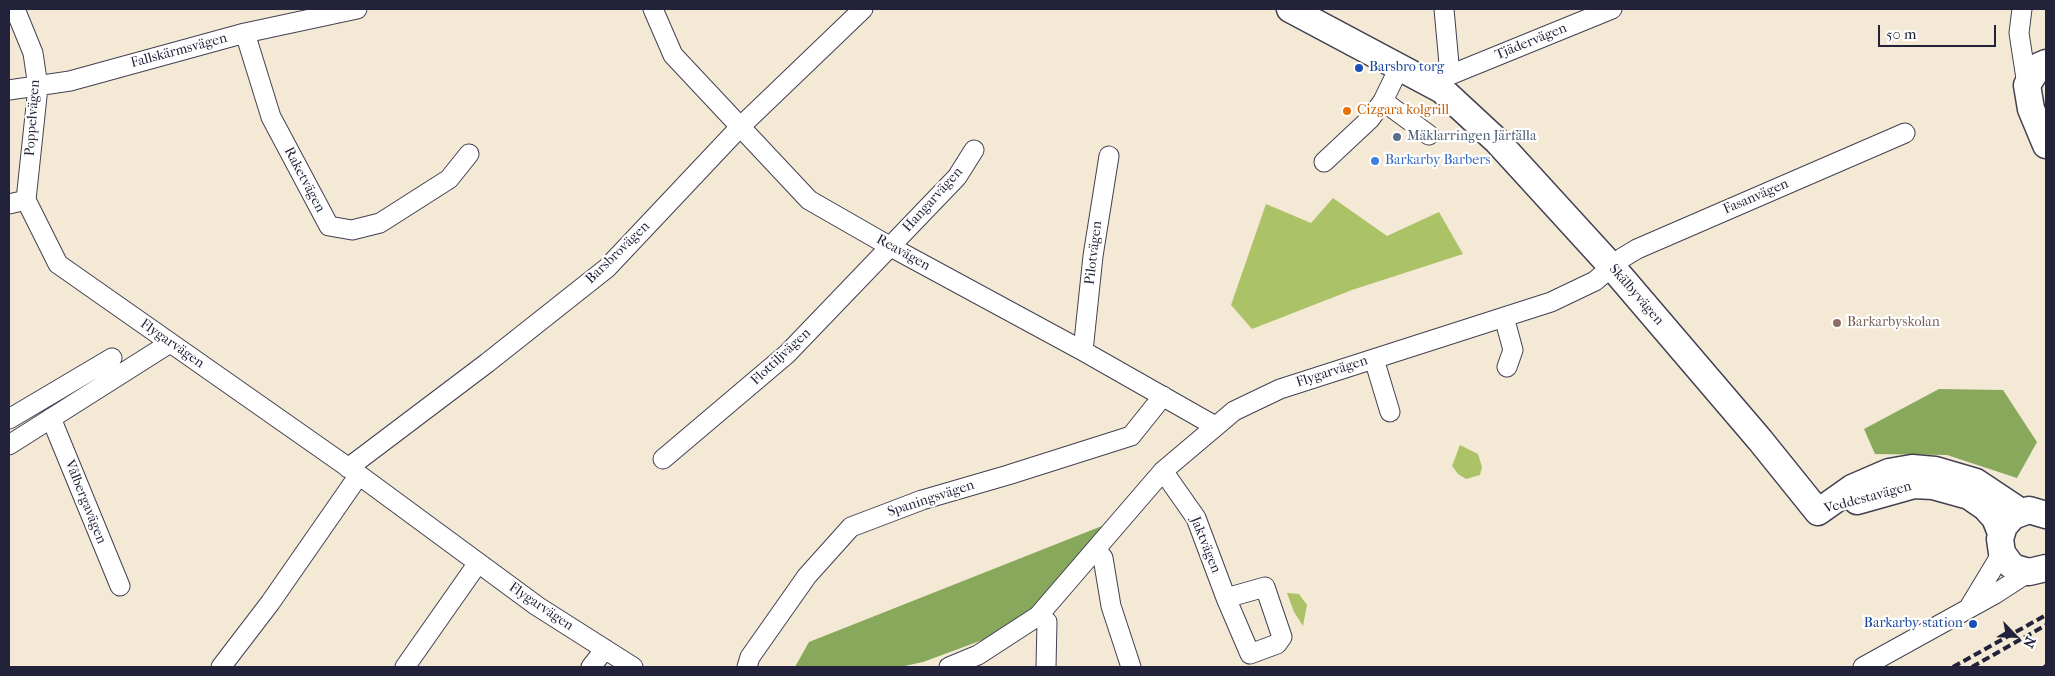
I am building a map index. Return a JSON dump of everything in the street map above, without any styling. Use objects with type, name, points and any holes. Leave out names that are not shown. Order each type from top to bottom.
[{"type":"street","name":"Poppelvägen","points":[[15,9],[33,53],[38,87],[17,202]]},
{"type":"street","name":"Fallskärmsvägen","points":[[9,90],[70,81],[245,33],[352,9]]},
{"type":"street","name":"Reavägen","points":[[653,9],[673,55],[809,200],[890,247],[1083,351],[1215,426]]},
{"type":"street","name":"Barsbrovägen","points":[[353,472],[607,268],[740,127],[863,9]]},
{"type":"street","name":"Skälbyvägen","points":[[1290,9],[1399,68],[1446,83],[1496,141],[1613,268],[1760,440],[1818,512]]},
{"type":"street","points":[[1444,9],[1446,83]]},
{"type":"street","name":"Tjädervägen","points":[[1446,83],[1612,9]]},
{"type":"street","points":[[2022,9],[2019,34],[2026,85],[2031,109],[2046,145]]},
{"type":"street","name":"Raketvägen","points":[[245,33],[271,117],[328,226],[352,230],[380,223],[448,179],[469,154]]},
{"type":"street","points":[[2026,85],[2039,66],[2046,63]]},
{"type":"street","points":[[1324,162],[1370,119],[1383,101],[1399,68]]},
{"type":"street","points":[[1383,101],[1429,135]]},
{"type":"street","name":"Fasanvägen","points":[[1613,268],[1622,258],[1637,248],[1905,133]]},
{"type":"street","name":"Hangarvägen","points":[[890,247],[958,177],[974,150]]},
{"type":"street","name":"Pilotvägen","points":[[1083,351],[1093,256],[1109,156]]},
{"type":"street","name":"Flygarvägen","points":[[17,202],[58,264],[353,472],[537,606],[633,667]]},
{"type":"street","name":"Flottiljvägen","points":[[663,459],[787,354],[890,247]]},
{"type":"street","name":"Flygarvägen","points":[[949,667],[968,663],[1038,616],[1163,471],[1234,411],[1280,389],[1551,302],[1595,281],[1613,268]]},
{"type":"street","points":[[1504,317],[1513,350],[1507,367]]},
{"type":"street","points":[[10,440],[51,418],[170,343]]},
{"type":"street","points":[[9,419],[112,358]]},
{"type":"street","points":[[1374,359],[1390,412]]},
{"type":"street","name":"Spaningsvägen","points":[[747,667],[750,657],[807,576],[851,527],[922,500],[1131,436],[1163,396]]},
{"type":"street","name":"Vålbergavägen","points":[[51,418],[120,586]]},
{"type":"street","name":"Veddestavägen","points":[[1818,512],[1852,488],[1889,472],[1912,468],[1935,470],[1976,482],[2021,512],[2029,510],[2046,515]]},
{"type":"street","name":"Jaktvägen","points":[[1163,471],[1196,518],[1226,598],[1246,661],[1277,644],[1282,637],[1265,588],[1226,598]]},
{"type":"street","points":[[221,667],[270,603],[353,472]]},
{"type":"street","name":"Veddestavägen","points":[[1818,512],[1907,487],[1933,486],[1969,496],[1985,507],[1995,518],[2010,564],[2022,571],[2037,570]]},
{"type":"street","points":[[1969,607],[2002,543],[2008,521],[2021,512]]},
{"type":"street","points":[[1096,549],[1103,558],[1111,606],[1131,667]]},
{"type":"street","points":[[405,667],[478,563]]},
{"type":"street","points":[[1863,667],[2037,570]]},
{"type":"street","points":[[1038,616],[1047,622],[1046,667]]},
{"type":"street","points":[[591,667],[605,649]]},
{"type":"green space","points":[[1333,198],[1387,236],[1439,212],[1463,254],[1352,290],[1252,329],[1231,305],[1266,204],[1311,223]]},
{"type":"green space","points":[[1939,389],[2003,390],[2037,442],[2017,478],[1947,455],[1875,454],[1864,429]]},
{"type":"green space","points":[[1460,445],[1478,454],[1482,467],[1480,475],[1466,479],[1458,474],[1452,466]]},
{"type":"green space","points":[[1107,524],[1035,606],[996,635],[923,662],[900,667],[795,667],[809,642]]},
{"type":"green space","points":[[1287,593],[1299,594],[1307,605],[1303,626],[1294,612]]},
{"type":"railway","points":[[1953,667],[2046,615]]},
{"type":"railway","points":[[1972,667],[2046,625]]},
{"type":"place","name":"Barsbro torg","points":[[1359,68]]},
{"type":"place","name":"Cizgara kolgrill","points":[[1347,111]]},
{"type":"place","name":"Mäklarringen Järfälla","points":[[1397,137]]},
{"type":"place","name":"Barkarby Barbers","points":[[1375,161]]},
{"type":"place","name":"Barkarbyskolan","points":[[1837,323]]},
{"type":"place","name":"Barkarby station","points":[[1973,624]]}]
